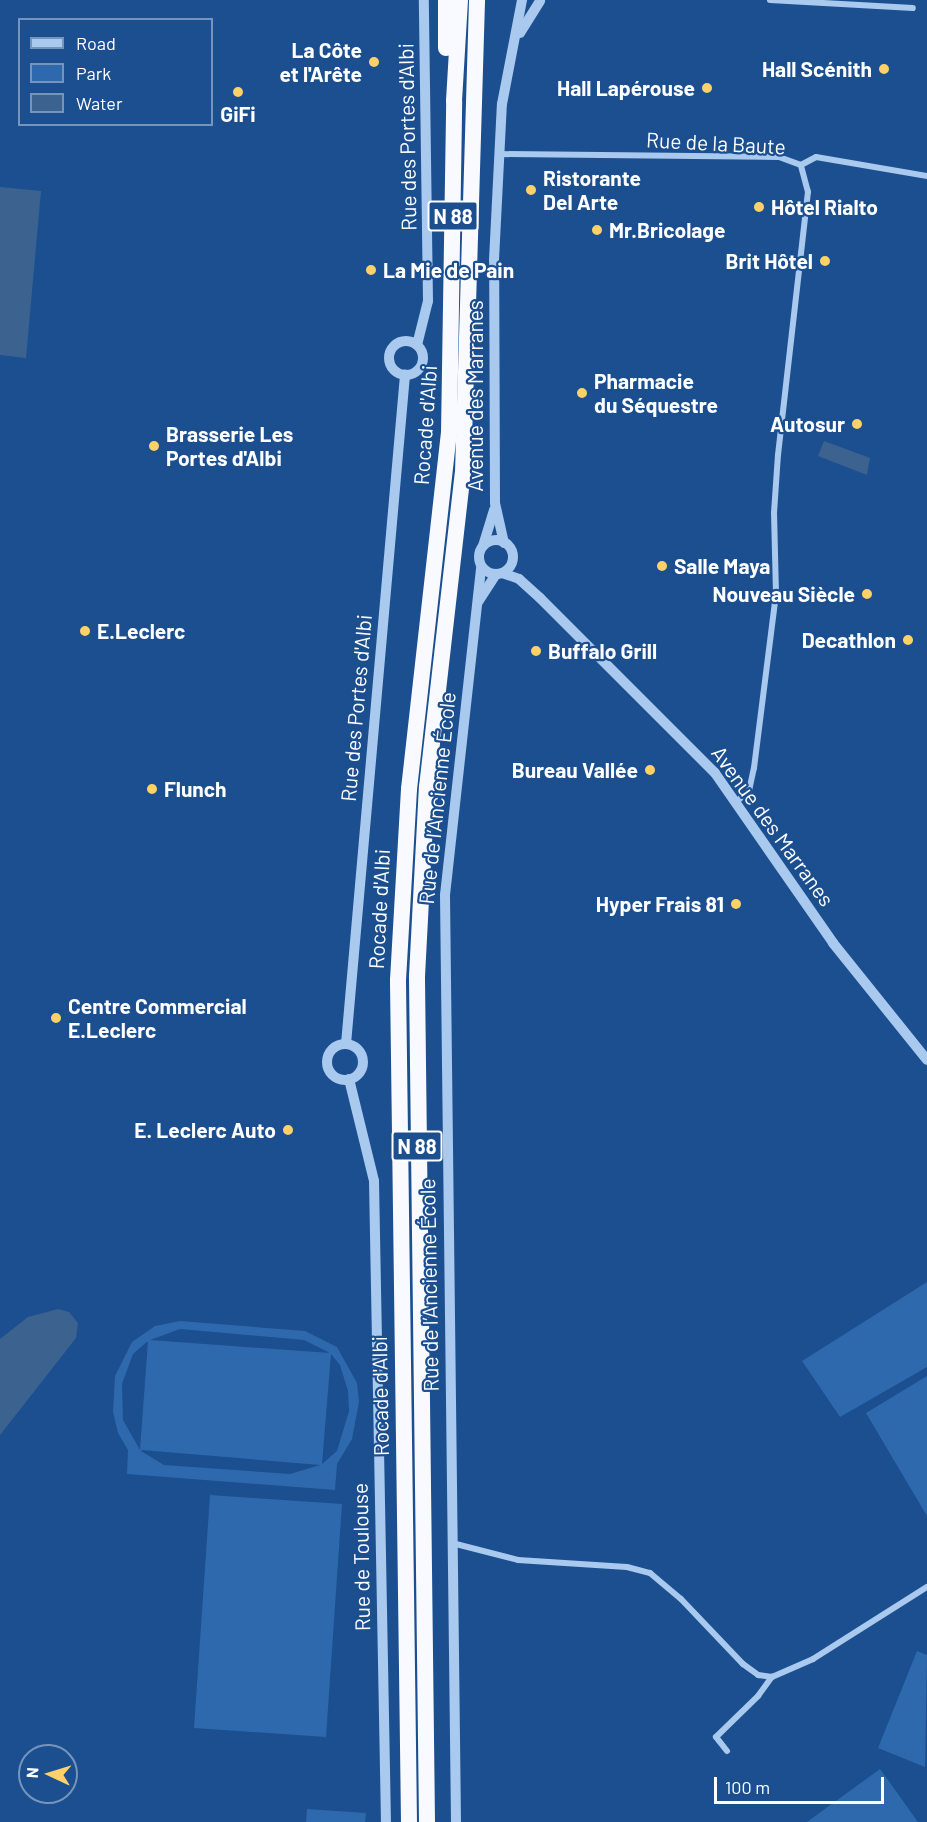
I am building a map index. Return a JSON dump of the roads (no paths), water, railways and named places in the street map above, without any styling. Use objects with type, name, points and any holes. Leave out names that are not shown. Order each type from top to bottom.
[{"type":"highway","points":[[446,0],[449,433]]},
{"type":"highway","name":"Rocade d'Albi","points":[[409,1822],[398,980],[409,789],[449,433],[454,101],[460,0]]},
{"type":"highway","name":"Rocade d'Albi","points":[[427,1822],[417,976],[427,788],[464,473],[469,378],[471,159],[477,0]]},
{"type":"highway","points":[[471,159],[487,0]]},
{"type":"street","name":"Rue des Portes d'Albi","points":[[417,345],[428,301],[424,0]]},
{"type":"street","name":"Avenue des Marranes","points":[[504,543],[495,503],[498,154],[507,71],[517,38],[522,0]]},
{"type":"street","points":[[531,0],[541,0]]},
{"type":"street","name":"Avenue des Marranes","points":[[517,38],[541,0]]},
{"type":"street","points":[[770,0],[913,8]]},
{"type":"street","name":"Rue de la Baute","points":[[498,154],[779,157],[801,165],[816,157],[927,176]]},
{"type":"street","points":[[735,803],[749,791],[754,768],[776,594],[774,513],[778,455],[808,192],[801,165]]},
{"type":"street","points":[[402,342],[417,345],[423,354],[423,364],[416,373],[405,375],[392,368],[390,352],[402,342]]},
{"type":"street","name":"Rue des Portes d'Albi","points":[[346,1044],[405,375]]},
{"type":"street","name":"Avenue des Marranes","points":[[483,546],[495,503]]},
{"type":"street","points":[[476,605],[499,574],[512,561],[511,550],[504,543],[492,541],[483,546],[479,556],[481,567],[499,574]]},
{"type":"street","name":"Avenue des Marranes","points":[[512,561],[519,579],[674,729],[715,773],[833,943],[927,1060]]},
{"type":"street","name":"Rue de l’Ancienne École","points":[[456,1822],[445,895],[481,567]]},
{"type":"street","name":"Avenue des Marranes","points":[[499,574],[519,579]]},
{"type":"street","points":[[346,1044],[357,1048],[363,1059],[360,1071],[350,1079],[335,1077],[327,1062],[333,1049],[346,1044]]},
{"type":"street","name":"Rue de Toulouse","points":[[350,1079],[374,1181],[386,1822]]},
{"type":"street","points":[[452,1543],[518,1560],[627,1567],[650,1574],[681,1599],[743,1664],[758,1675],[772,1677]]},
{"type":"street","points":[[727,1751],[716,1737],[758,1696],[772,1677],[813,1659],[927,1587]]},
{"type":"water","points":[[0,187],[41,191],[26,358],[0,355]]},
{"type":"water","points":[[824,441],[870,458],[867,475],[818,456]]},
{"type":"water","points":[[58,1309],[69,1312],[78,1323],[76,1338],[0,1435],[0,1339],[28,1317]]},
{"type":"place","name":"La Côte et l'Arête","points":[[374,62]]},
{"type":"place","name":"Hall Scénith","points":[[884,69]]},
{"type":"place","name":"Hall Lapérouse","points":[[707,88]]},
{"type":"place","name":"GiFi","points":[[238,92]]},
{"type":"place","name":"Ristorante Del Arte","points":[[531,190]]},
{"type":"place","name":"Hôtel Rialto","points":[[759,207]]},
{"type":"place","name":"Mr.Bricolage","points":[[597,230]]},
{"type":"place","name":"Brit Hôtel","points":[[825,261]]},
{"type":"place","name":"La Mie de Pain","points":[[371,270]]},
{"type":"place","name":"Pharmacie du Séquestre","points":[[582,393]]},
{"type":"place","name":"Autosur","points":[[857,424]]},
{"type":"place","name":"Brasserie Les Portes d'Albi","points":[[154,446]]},
{"type":"place","name":"Salle Maya","points":[[662,566]]},
{"type":"place","name":"Nouveau Siècle","points":[[867,594]]},
{"type":"place","name":"E.Leclerc","points":[[85,631]]},
{"type":"place","name":"Decathlon","points":[[908,640]]},
{"type":"place","name":"Buffalo Grill","points":[[536,651]]},
{"type":"place","name":"Bureau Vallée","points":[[650,770]]},
{"type":"place","name":"Flunch","points":[[152,789]]},
{"type":"place","name":"Hyper Frais 81","points":[[736,904]]},
{"type":"place","name":"Centre Commercial E.Leclerc","points":[[56,1018]]},
{"type":"place","name":"E. Leclerc Auto","points":[[288,1130]]}]
